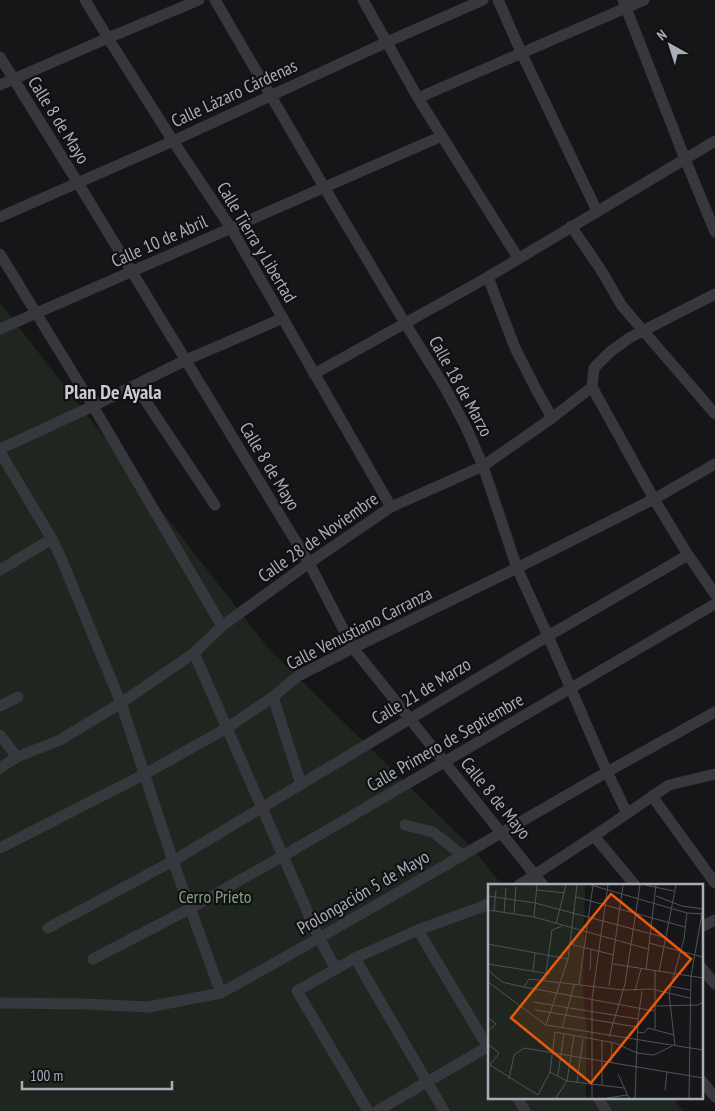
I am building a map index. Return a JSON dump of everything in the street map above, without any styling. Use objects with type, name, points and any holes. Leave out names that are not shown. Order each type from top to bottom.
[{"type":"street","name":"Calle Tierra y Libertad","points":[[85,0],[231,228],[391,507]]},
{"type":"street","points":[[0,86],[199,0]]},
{"type":"street","name":"Calle 18 de Marzo","points":[[215,0],[466,427],[483,466],[517,568],[627,813]]},
{"type":"street","points":[[363,0],[418,98],[518,258]]},
{"type":"street","name":"Calle Lázaro Cárdenas","points":[[0,217],[482,0]]},
{"type":"street","points":[[498,0],[597,211]]},
{"type":"street","points":[[418,98],[624,4],[644,0]]},
{"type":"street","points":[[624,4],[684,159],[715,232]]},
{"type":"street","name":"Calle 8 de Mayo","points":[[0,57],[309,563],[354,648],[542,884]]},
{"type":"street","name":"Calle 10 de Abril","points":[[0,329],[442,136]]},
{"type":"street","points":[[314,374],[488,277],[715,141]]},
{"type":"street","points":[[571,226],[601,270],[622,306],[715,414]]},
{"type":"street","points":[[0,254],[93,406],[222,626]]},
{"type":"street","points":[[488,277],[515,348],[552,418]]},
{"type":"street","points":[[715,294],[629,338],[610,352],[594,368],[592,387],[654,499],[688,556],[715,594]]},
{"type":"street","points":[[221,992],[173,861],[121,703],[52,539],[0,450],[186,360],[282,318]]},
{"type":"street","points":[[135,385],[215,505]]},
{"type":"street","name":"Calle 28 de Noviembre","points":[[0,768],[17,757],[60,740],[121,703],[194,653],[222,626],[391,507],[483,466],[552,418],[592,387]]},
{"type":"street","name":"Calle Venustiano Carranza","points":[[0,848],[145,774],[227,728],[273,697],[298,676],[654,499],[715,464]]},
{"type":"street","points":[[0,570],[52,539]]},
{"type":"street","name":"Calle 21 de Marzo","points":[[48,928],[173,861],[548,636],[688,556]]},
{"type":"street","name":"Calle Primero de Septiembre","points":[[93,959],[191,908],[283,856],[715,604]]},
{"type":"street","points":[[194,653],[283,856],[336,969]]},
{"type":"street","points":[[0,706],[18,696]]},
{"type":"street","points":[[273,697],[301,784]]},
{"type":"street","name":"Prolongación 5 de Mayo","points":[[0,1003],[148,1006],[221,992],[320,938],[607,772],[715,712]]},
{"type":"street","points":[[0,735],[17,757]]},
{"type":"street","points":[[521,884],[669,785],[715,774]]},
{"type":"street","points":[[652,796],[715,883]]},
{"type":"street","points":[[404,824],[433,832],[462,855]]},
{"type":"street","points":[[594,836],[633,884]]},
{"type":"street","points":[[368,1111],[297,991],[355,958],[418,930],[487,908]]},
{"type":"street","points":[[702,926],[715,920]]},
{"type":"street","points":[[377,1111],[488,1048],[418,930]]},
{"type":"street","points":[[355,958],[444,1111]]},
{"type":"street","points":[[702,968],[715,984]]},
{"type":"street","points":[[702,1081],[715,1097]]},
{"type":"street","points":[[518,1098],[525,1111]]},
{"type":"street","points":[[599,1098],[606,1111]]},
{"type":"green space","name":"Cerro Prieto","points":[[0,303],[268,648],[473,849],[501,884],[488,884],[488,1098],[674,1098],[683,1111],[0,1111]]},
{"type":"district","name":"Plan De Ayala","points":[[113,392]]}]
